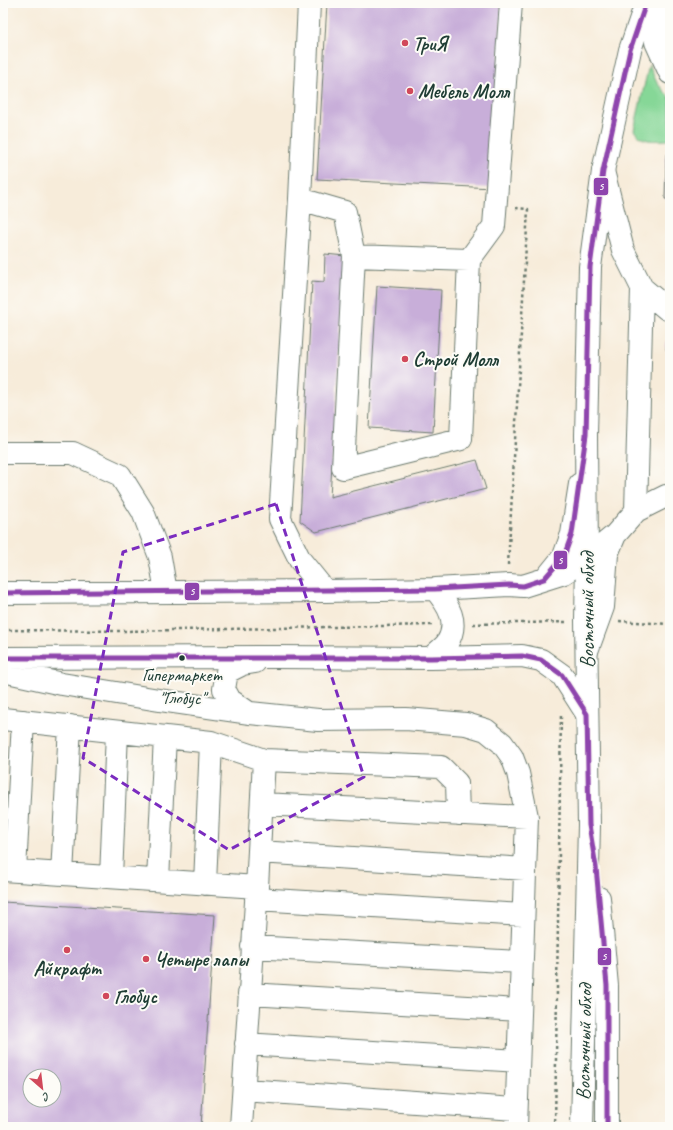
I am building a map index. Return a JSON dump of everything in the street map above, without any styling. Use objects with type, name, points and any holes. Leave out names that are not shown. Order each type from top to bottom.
[{"type":"main road","points":[[309,3],[300,199],[280,519],[300,560],[325,591]]},
{"type":"main road","points":[[300,199],[345,212],[354,256],[343,468],[461,439],[469,260],[494,226],[511,3]]},
{"type":"main road","name":"Восточный обход","points":[[582,1127],[589,825],[587,650],[592,621],[587,558],[586,435],[590,267],[603,171],[630,50],[646,3]]},
{"type":"main road","points":[[659,3],[656,42],[670,73]]},
{"type":"main road","points":[[603,171],[623,250],[642,288],[667,309],[670,309]]},
{"type":"main road","points":[[354,256],[469,260]]},
{"type":"main road","points":[[636,511],[642,288]]},
{"type":"main road","points":[[544,579],[564,556],[572,534],[586,435]]},
{"type":"main road","points":[[3,453],[73,454],[120,475],[143,512],[160,556],[166,592]]},
{"type":"main road","points":[[3,593],[325,591],[435,589],[509,585],[523,586],[564,572],[587,558],[615,535],[636,511],[666,496],[670,496]]},
{"type":"main road","points":[[592,621],[603,607],[607,554],[615,535]]},
{"type":"main road","points":[[431,658],[447,643],[453,625],[450,612],[444,600],[435,589]]},
{"type":"main road","points":[[3,658],[431,658],[522,656],[540,660],[562,675],[587,714]]},
{"type":"main road","points":[[250,713],[230,700],[224,689],[227,672],[243,664],[276,657]]},
{"type":"main road","points":[[3,671],[70,685],[250,713],[318,720],[413,720],[466,724],[486,730],[502,743],[512,757],[518,773],[527,817],[516,1118],[244,1090]]},
{"type":"main road","points":[[458,814],[457,783],[441,767],[264,760],[211,742],[13,720],[9,870],[205,884],[256,893],[523,915]]},
{"type":"main road","points":[[62,874],[70,726]]},
{"type":"main road","points":[[111,877],[117,732]]},
{"type":"main road","points":[[158,880],[165,737]]},
{"type":"main road","points":[[205,884],[211,742]]},
{"type":"main road","points":[[242,1127],[264,760]]},
{"type":"main road","points":[[262,804],[527,817]]},
{"type":"main road","points":[[589,825],[596,867],[607,986],[607,1127]]},
{"type":"main road","points":[[259,852],[525,869]]},
{"type":"main road","points":[[252,947],[521,962]]},
{"type":"main road","points":[[249,994],[520,1010]]},
{"type":"main road","points":[[246,1044],[518,1061]]},
{"type":"path","points":[[496,207],[528,209],[508,566]]},
{"type":"path","points":[[3,630],[125,631],[453,625],[609,620],[670,624]]},
{"type":"path","points":[[555,1127],[561,711]]},
{"type":"highlighted area","points":[[276,504],[364,777],[229,850],[83,758],[123,552]]},
{"type":"green space","points":[[649,65],[657,83],[670,98],[670,140],[655,141],[645,139],[634,130]]},
{"type":"building","name":"Мебель Молл","points":[[327,3],[502,3],[492,188],[317,179]]},
{"type":"building","points":[[666,155],[670,155],[670,199],[665,199]]},
{"type":"building","points":[[325,254],[345,256],[330,497],[477,460],[486,489],[316,532],[300,521],[312,281],[324,282]]},
{"type":"building","name":"Строй Молл","points":[[377,286],[441,290],[433,432],[369,428]]},
{"type":"building","points":[[668,327],[670,327],[670,350],[666,350]]},
{"type":"building","name":"Глобус","points":[[3,902],[215,915],[201,1127],[3,1127]]},
{"type":"transit line","name":"5","points":[[3,593],[435,589],[509,585],[523,586],[544,579],[564,556],[572,534],[586,435],[590,267],[603,171],[630,50],[646,3]]},
{"type":"transit line","name":"5","points":[[3,658],[431,658],[522,656],[541,660],[562,675],[587,714],[589,825],[596,867],[607,986],[607,1127]]},
{"type":"place","name":"ТриЯ","points":[[405,43]]},
{"type":"place","name":"Мебель Молл","points":[[410,91]]},
{"type":"place","name":"Строй Молл","points":[[405,359]]},
{"type":"place","name":"Гипермаркет \"Глобус\"","points":[[182,658]]},
{"type":"place","name":"Айкрафт","points":[[67,950]]},
{"type":"place","name":"Четыре лапы","points":[[146,959]]},
{"type":"place","name":"Глобус","points":[[106,996]]}]
